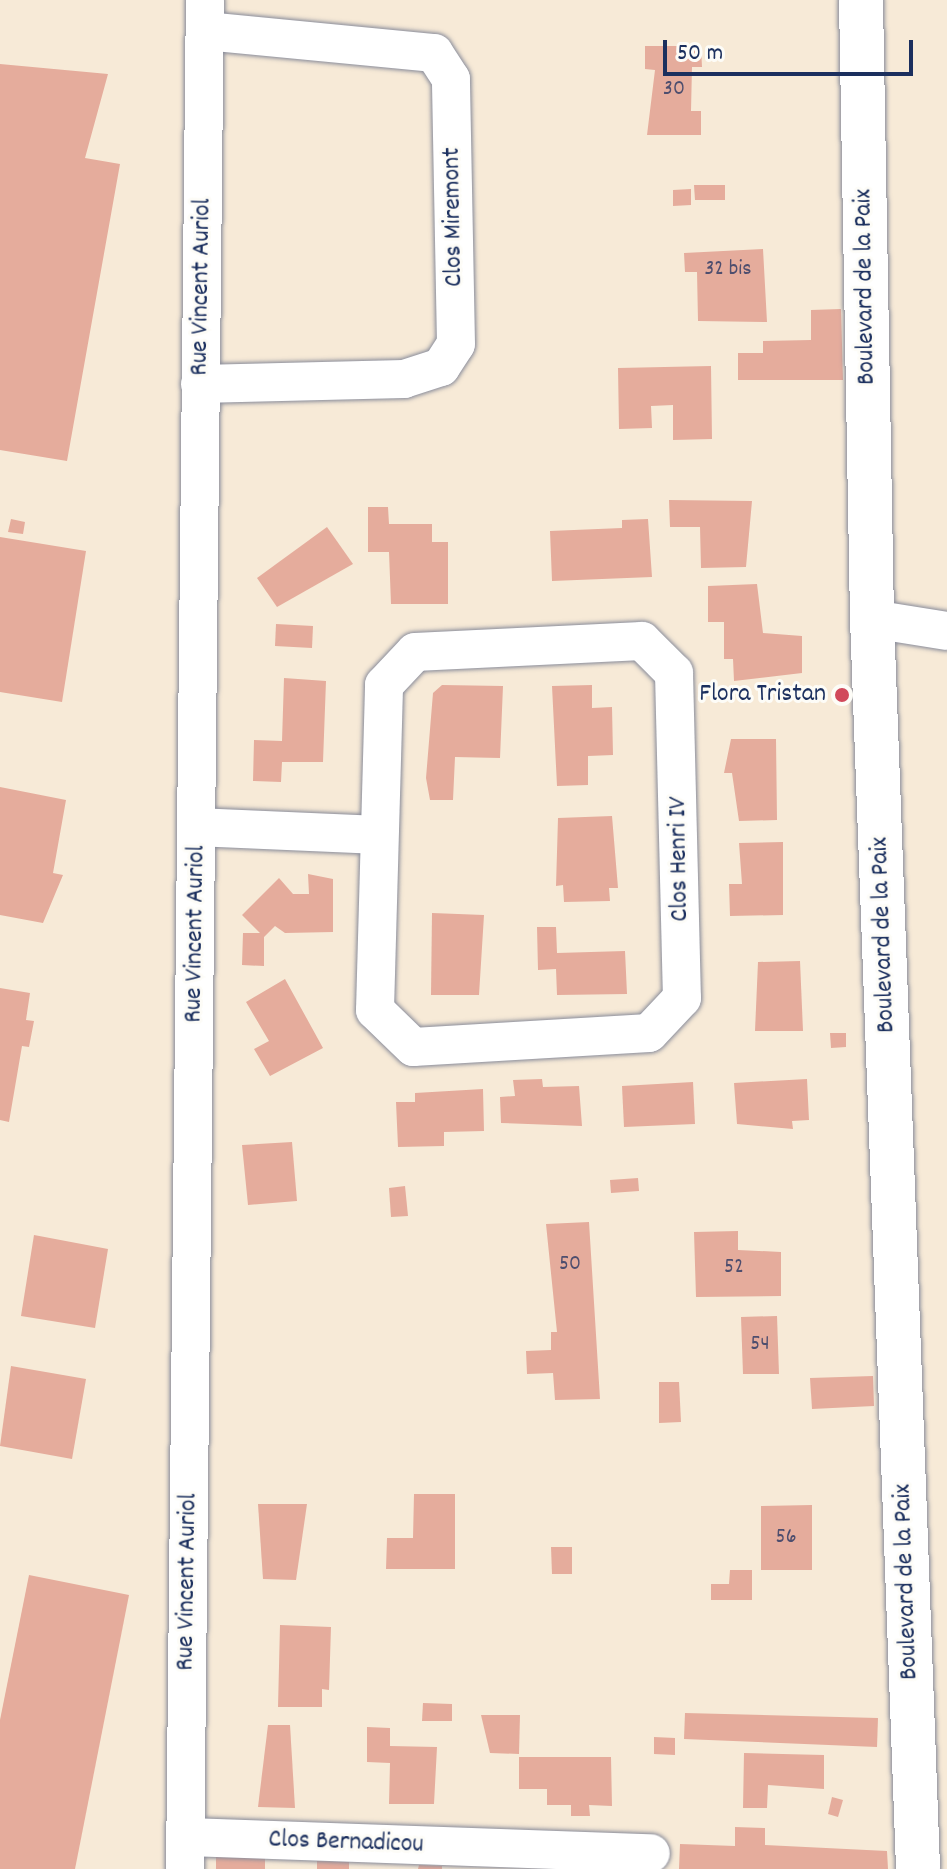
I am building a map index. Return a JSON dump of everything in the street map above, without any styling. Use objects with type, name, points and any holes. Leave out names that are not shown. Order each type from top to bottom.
[{"type":"main road","name":"Boulevard de la Paix","points":[[861,0],[872,619],[918,1869]]},
{"type":"street","name":"Rue Vincent Auriol","points":[[185,1853],[206,16]]},
{"type":"street","name":"Clos Miremont","points":[[200,384],[404,379],[441,367],[456,344],[451,79],[434,53],[206,16]]},
{"type":"street","points":[[872,619],[947,631]]},
{"type":"street","name":"Clos Henri IV","points":[[642,641],[674,673],[682,998],[649,1033],[413,1047],[375,1010],[378,835],[384,685],[415,652],[642,641]]},
{"type":"street","points":[[197,827],[378,835]]},
{"type":"street","name":"Clos Bernadicou","points":[[185,1853],[651,1853]]},
{"type":"building","points":[[645,46],[701,46],[702,67],[692,67],[691,111],[701,111],[701,135],[647,135],[655,70],[645,69]]},
{"type":"building","points":[[0,64],[108,74],[85,158],[120,164],[67,461],[0,450]]},
{"type":"building","points":[[694,185],[725,185],[725,200],[695,200]]},
{"type":"building","points":[[691,189],[691,205],[673,206],[673,190]]},
{"type":"building","points":[[763,249],[767,322],[698,321],[697,272],[685,272],[684,253]]},
{"type":"building","points":[[841,309],[843,380],[738,380],[738,353],[763,353],[763,341],[811,340],[811,310]]},
{"type":"building","points":[[711,366],[712,439],[673,440],[673,405],[651,406],[652,428],[619,429],[618,368]]},
{"type":"building","points":[[669,500],[752,501],[746,567],[701,568],[700,527],[670,527]]},
{"type":"building","points":[[368,507],[388,507],[389,524],[432,524],[432,542],[448,542],[448,604],[391,604],[389,552],[368,552]]},
{"type":"building","points":[[11,519],[25,522],[23,534],[8,532]]},
{"type":"building","points":[[648,519],[652,577],[552,581],[550,531],[622,528],[622,520]]},
{"type":"building","points":[[327,527],[353,564],[277,607],[257,578]]},
{"type":"building","points":[[0,537],[86,551],[62,702],[0,692]]},
{"type":"building","points":[[757,584],[763,633],[802,636],[802,673],[734,681],[733,659],[724,659],[724,622],[708,622],[708,586]]},
{"type":"building","points":[[276,624],[313,626],[312,648],[275,646]]},
{"type":"building","points":[[284,678],[326,681],[323,762],[282,762],[281,782],[253,781],[254,740],[282,741]]},
{"type":"building","points":[[442,685],[503,686],[500,758],[455,757],[453,800],[430,800],[426,778],[433,693]]},
{"type":"building","points":[[592,685],[592,708],[612,707],[613,755],[588,756],[588,785],[557,786],[552,686]]},
{"type":"building","points":[[731,739],[776,739],[777,820],[739,821],[732,773],[724,773]]},
{"type":"building","points":[[0,787],[66,800],[53,873],[63,875],[43,923],[0,915]]},
{"type":"building","points":[[612,816],[618,888],[609,888],[610,901],[564,902],[563,885],[556,886],[558,818]]},
{"type":"building","points":[[783,842],[783,915],[730,916],[729,884],[742,884],[739,843]]},
{"type":"building","points":[[308,874],[333,879],[333,932],[285,933],[275,926],[264,937],[264,966],[242,965],[243,933],[260,933],[242,915],[279,878],[293,894],[309,894]]},
{"type":"building","points":[[432,913],[484,915],[479,995],[431,995]]},
{"type":"building","points":[[537,927],[556,927],[557,953],[625,951],[627,994],[557,995],[556,969],[538,970]]},
{"type":"building","points":[[800,961],[803,1031],[755,1031],[758,962]]},
{"type":"building","points":[[285,979],[323,1048],[270,1076],[254,1049],[269,1041],[246,1002]]},
{"type":"building","points":[[0,988],[30,993],[26,1020],[34,1021],[29,1047],[22,1046],[9,1122],[0,1120]]},
{"type":"building","points":[[830,1033],[846,1033],[846,1047],[831,1048]]},
{"type":"building","points":[[542,1079],[543,1087],[579,1086],[582,1126],[501,1123],[500,1097],[515,1096],[513,1080]]},
{"type":"building","points":[[807,1079],[809,1120],[792,1121],[793,1129],[737,1124],[734,1083]]},
{"type":"building","points":[[693,1082],[695,1124],[624,1127],[622,1086]]},
{"type":"building","points":[[483,1089],[484,1131],[444,1132],[444,1146],[398,1147],[396,1102],[415,1102],[415,1093]]},
{"type":"building","points":[[292,1142],[297,1201],[248,1205],[242,1145]]},
{"type":"building","points":[[638,1178],[639,1191],[611,1193],[610,1180]]},
{"type":"building","points":[[405,1186],[408,1216],[391,1217],[389,1188]]},
{"type":"building","points":[[589,1222],[600,1399],[555,1400],[553,1373],[527,1374],[526,1351],[551,1350],[551,1332],[557,1332],[546,1224]]},
{"type":"building","points":[[738,1231],[738,1250],[781,1252],[781,1296],[696,1297],[694,1232]]},
{"type":"building","points":[[34,1235],[108,1249],[95,1328],[21,1316]]},
{"type":"building","points":[[777,1316],[779,1374],[743,1374],[741,1317]]},
{"type":"building","points":[[11,1366],[86,1379],[72,1459],[0,1446]]},
{"type":"building","points":[[873,1376],[874,1406],[812,1409],[810,1378]]},
{"type":"building","points":[[659,1382],[679,1382],[681,1422],[659,1423]]},
{"type":"building","points":[[414,1494],[455,1494],[455,1569],[386,1569],[387,1538],[413,1538]]},
{"type":"building","points":[[258,1504],[307,1504],[296,1580],[263,1579]]},
{"type":"building","points":[[812,1505],[812,1570],[761,1570],[761,1506]]},
{"type":"building","points":[[551,1547],[572,1547],[572,1574],[552,1574]]},
{"type":"building","points":[[730,1570],[752,1570],[752,1600],[711,1600],[711,1584],[729,1584]]},
{"type":"building","points":[[29,1575],[129,1595],[75,1869],[0,1869],[0,1720]]},
{"type":"building","points":[[280,1625],[331,1627],[329,1690],[322,1689],[322,1707],[278,1707]]},
{"type":"building","points":[[423,1703],[452,1704],[452,1721],[422,1721]]},
{"type":"building","points":[[685,1713],[878,1718],[877,1747],[684,1739]]},
{"type":"building","points":[[481,1715],[520,1715],[519,1754],[490,1753]]},
{"type":"building","points":[[268,1725],[290,1725],[295,1808],[258,1807]]},
{"type":"building","points":[[367,1727],[390,1728],[390,1746],[437,1747],[434,1804],[389,1804],[390,1763],[367,1762]]},
{"type":"building","points":[[654,1737],[675,1738],[675,1755],[654,1754]]},
{"type":"building","points":[[744,1753],[824,1755],[824,1789],[768,1785],[767,1808],[743,1808]]},
{"type":"building","points":[[519,1757],[611,1757],[612,1806],[589,1805],[590,1816],[571,1816],[571,1805],[547,1805],[547,1789],[519,1789]]},
{"type":"building","points":[[832,1797],[843,1800],[838,1817],[828,1814]]},
{"type":"building","points":[[735,1827],[765,1828],[765,1845],[887,1851],[888,1869],[679,1869],[680,1844],[735,1846]]},
{"type":"building","points":[[216,1856],[265,1858],[265,1869],[216,1869]]},
{"type":"building","points":[[317,1861],[349,1862],[349,1869],[317,1869]]},
{"type":"building","points":[[419,1865],[442,1866],[442,1869],[418,1869]]},
{"type":"place","name":"Flora Tristan","points":[[842,695]]}]
